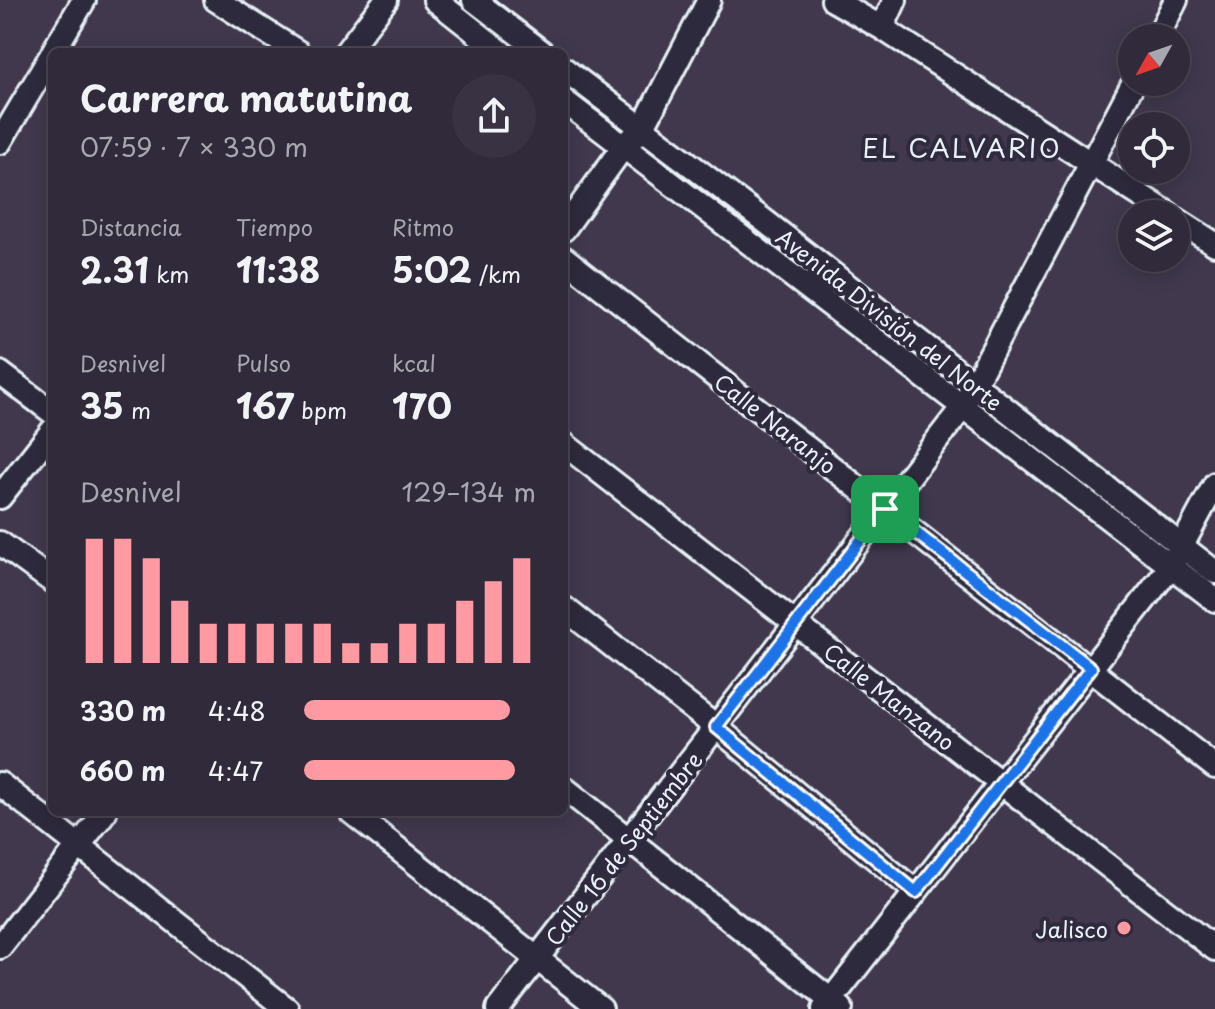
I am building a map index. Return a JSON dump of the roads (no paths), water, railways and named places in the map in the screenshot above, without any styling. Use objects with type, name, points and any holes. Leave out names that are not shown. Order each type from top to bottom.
[{"type":"street","points":[[57,48],[84,0]]},
{"type":"street","points":[[216,0],[292,48]]},
{"type":"street","points":[[349,48],[386,0]]},
{"type":"street","points":[[435,0],[496,48]]},
{"type":"street","points":[[474,0],[537,48]]},
{"type":"street","points":[[568,223],[623,147],[642,129],[709,0]]},
{"type":"street","points":[[833,0],[882,28],[1147,200]]},
{"type":"street","points":[[882,28],[895,0]]},
{"type":"street","points":[[1164,24],[1176,0]]},
{"type":"street","points":[[0,142],[48,63]]},
{"type":"street","name":"Avenida División del Norte","points":[[568,72],[975,386],[1177,556],[1215,600]]},
{"type":"street","name":"Calle 16 de Septiembre","points":[[498,1009],[962,408],[1127,96]]},
{"type":"street","name":"Avenida División del Norte","points":[[568,104],[962,408],[1177,556],[1215,572]]},
{"type":"street","points":[[1190,228],[1215,244]]},
{"type":"street","name":"Calle Naranjo","points":[[568,261],[1215,767]]},
{"type":"street","points":[[0,373],[48,409]]},
{"type":"street","points":[[0,497],[48,436]]},
{"type":"street","name":"Calle Manzano","points":[[568,447],[1215,949]]},
{"type":"street","points":[[568,791],[833,1006],[916,892],[1177,556],[1215,484]]},
{"type":"street","points":[[0,543],[48,578]]},
{"type":"street","points":[[568,611],[716,727],[916,892]]},
{"type":"street","points":[[0,784],[284,1008]]},
{"type":"street","points":[[0,947],[102,816]]},
{"type":"street","points":[[356,816],[601,1009]]},
{"type":"place","name":"Jalisco","points":[[1124,928]]},
{"type":"district","name":"EL CALVARIO","points":[[962,147]]}]
